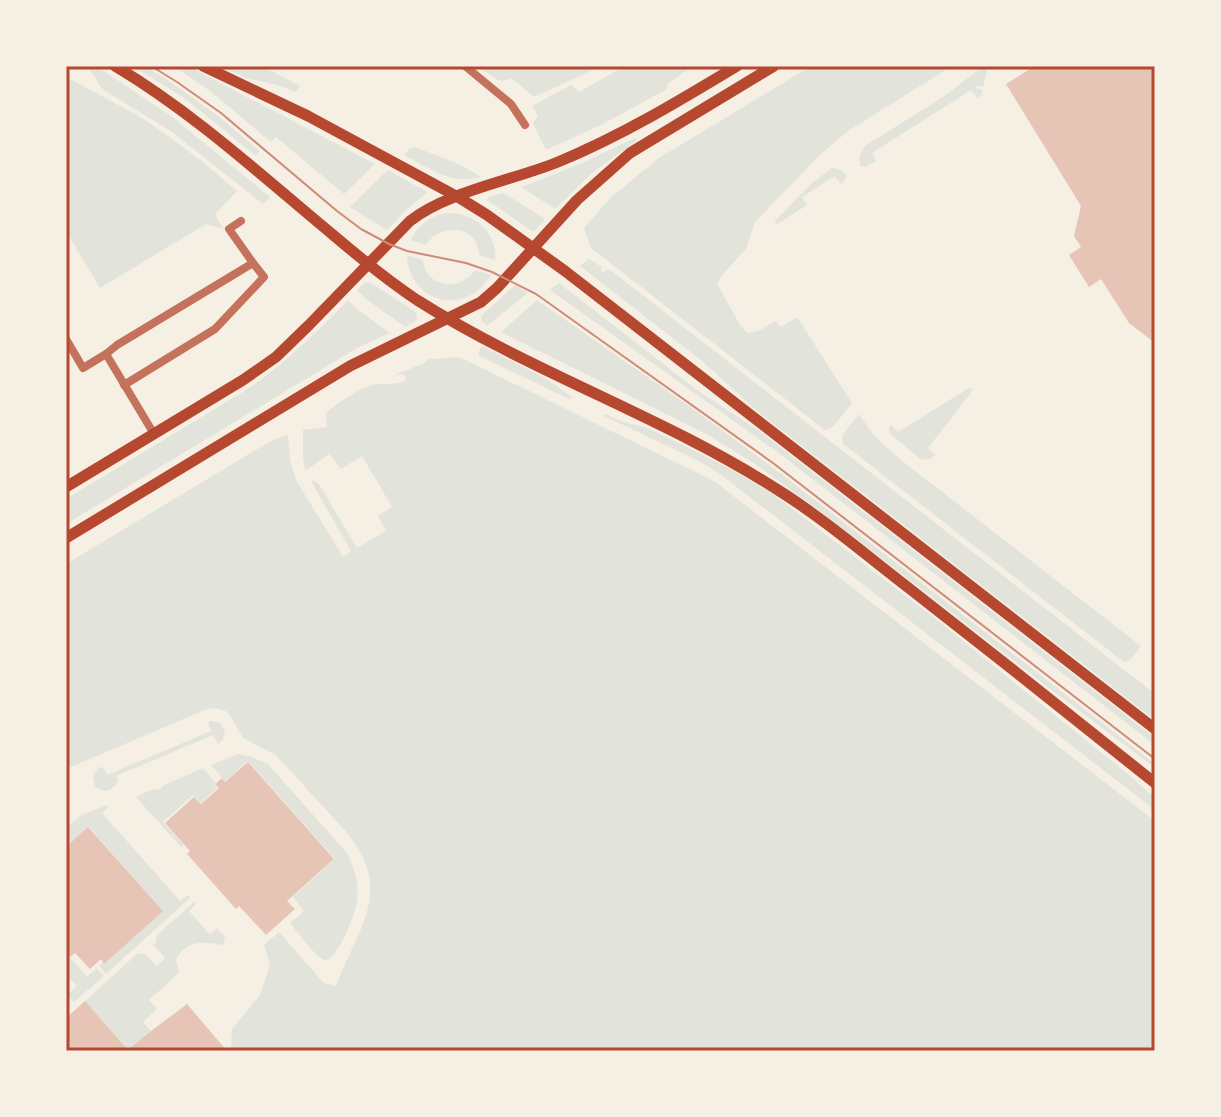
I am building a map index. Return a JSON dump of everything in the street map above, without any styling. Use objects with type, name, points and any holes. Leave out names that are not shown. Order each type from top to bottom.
[{"type":"main road","points":[[115,66],[200,124],[416,299],[483,338],[715,453],[780,491],[841,535],[1155,783]]},
{"type":"main road","points":[[203,66],[308,116],[458,197],[494,220],[565,271],[1155,729]]},
{"type":"main road","points":[[66,487],[276,357],[416,217],[436,205],[597,146],[737,66]]},
{"type":"main road","points":[[66,538],[350,366],[487,297],[577,200],[630,153],[774,66]]},
{"type":"street","points":[[465,66],[511,104],[525,125]]},
{"type":"street","points":[[124,385],[215,329],[264,277],[229,229],[241,221]]},
{"type":"street","points":[[66,339],[83,368],[253,263]]},
{"type":"street","points":[[106,354],[154,434]]},
{"type":"shaded area","points":[[133,66],[144,66],[166,79],[260,151],[256,156],[184,98]]},
{"type":"shaded area","points":[[174,66],[188,66],[375,164],[344,194],[276,137],[271,142],[210,91]]},
{"type":"shaded area","points":[[220,66],[262,66],[300,86],[296,92],[246,78]]},
{"type":"shaded area","points":[[479,66],[601,66],[534,97],[511,78],[498,80]]},
{"type":"shaded area","points":[[625,66],[692,66],[668,84],[667,89],[603,124],[546,150],[533,123],[538,116],[532,106],[571,85],[579,92]]},
{"type":"shaded area","points":[[811,66],[952,66],[848,131],[822,153],[755,222],[746,249],[717,284],[747,333],[776,321],[781,327],[797,317],[852,403],[833,427],[825,430],[591,248],[584,228],[610,198],[659,158]]},
{"type":"shaded area","points":[[983,66],[988,66],[983,87],[976,88],[983,90],[978,98],[971,90],[872,153],[876,161],[866,167],[860,166],[859,157],[865,146],[946,95]]},
{"type":"shaded area","points":[[89,68],[102,70],[171,116],[270,197],[263,204],[172,132],[102,89]]},
{"type":"shaded area","points":[[66,77],[155,127],[237,191],[215,214],[223,229],[206,224],[100,288],[66,231]]},
{"type":"shaded area","points":[[635,138],[637,140],[592,173],[555,209],[521,187],[580,164]]},
{"type":"shaded area","points":[[415,147],[461,165],[481,177],[460,179],[432,170],[404,155]]},
{"type":"shaded area","points":[[832,168],[842,170],[847,177],[841,184],[835,176],[802,197],[807,205],[776,225],[775,221],[812,183]]},
{"type":"shaded area","points":[[388,170],[427,192],[387,230],[350,207]]},
{"type":"shaded area","points":[[504,193],[545,219],[536,230],[532,231],[487,200]]},
{"type":"shaded area","points":[[446,213],[466,216],[482,225],[492,240],[495,260],[479,255],[472,238],[458,230],[440,233],[426,245],[411,240],[425,222]]},
{"type":"shaded area","points":[[407,255],[423,260],[430,276],[445,284],[462,282],[475,270],[491,275],[481,288],[468,296],[454,300],[441,299],[428,294],[418,285],[410,272]]},
{"type":"shaded area","points":[[589,259],[602,267],[601,271],[606,269],[613,272],[1155,694],[1155,720],[757,411],[701,360],[580,266]]},
{"type":"shaded area","points":[[365,282],[414,311],[417,320],[405,327],[366,299],[357,290]]},
{"type":"shaded area","points":[[559,283],[697,390],[758,430],[1155,738],[1155,745],[780,454],[550,290]]},
{"type":"shaded area","points":[[515,285],[528,293],[488,325],[482,322],[482,315]]},
{"type":"shaded area","points":[[348,300],[390,333],[357,348],[66,524],[66,499],[251,387],[301,346]]},
{"type":"shaded area","points":[[537,300],[780,473],[1155,764],[1155,768],[755,464],[710,436],[501,332]]},
{"type":"shaded area","points":[[482,346],[545,378],[572,397],[571,400],[479,356]]},
{"type":"shaded area","points":[[459,357],[714,481],[1155,821],[1155,1051],[235,1051],[231,1046],[232,1029],[260,995],[270,965],[264,945],[279,932],[324,983],[336,986],[367,911],[369,875],[349,835],[276,755],[243,738],[228,712],[207,709],[66,769],[66,564],[269,442],[288,434],[290,460],[296,480],[343,557],[351,551],[311,481],[319,484],[357,548],[386,531],[378,516],[392,507],[362,456],[341,469],[329,454],[305,471],[303,430],[327,427],[326,413],[362,389],[406,381],[404,374],[392,376],[430,358]]},
{"type":"shaded area","points":[[969,388],[973,390],[928,448],[935,455],[931,458],[919,458],[889,433],[891,425],[898,432]]},
{"type":"shaded area","points":[[605,414],[650,429],[774,495],[932,616],[1129,775],[1155,798],[1155,810],[720,474]]},
{"type":"shaded area","points":[[859,414],[874,436],[901,460],[1141,646],[1130,660],[1124,662],[842,443],[843,434]]},
{"type":"shaded area","points":[[208,722],[219,722],[225,731],[223,740],[218,744],[213,735],[116,776],[118,781],[108,790],[95,787],[93,776],[98,768],[103,767],[107,775],[211,731]]},
{"type":"shaded area","points":[[238,754],[268,764],[346,852],[352,864],[356,876],[356,907],[345,935],[330,958],[325,960],[317,955],[290,923],[304,911],[293,897],[335,859],[248,761],[225,781],[211,765]]},
{"type":"shaded area","points":[[203,768],[217,788],[201,803],[193,795],[163,822],[184,845],[181,847],[136,797],[153,789],[159,790]]},
{"type":"shaded area","points":[[107,805],[102,813],[180,901],[188,895],[190,898],[106,974],[99,966],[163,911],[89,827],[66,847],[66,827],[82,815]]},
{"type":"shaded area","points":[[194,902],[196,904],[189,911],[210,935],[217,928],[225,937],[223,945],[189,945],[180,953],[176,960],[179,973],[149,1000],[157,1009],[143,1022],[151,1031],[128,1050],[85,1001],[138,953],[144,953],[157,966],[165,958],[153,944],[156,936]]},
{"type":"shaded area","points":[[66,953],[87,977],[97,968],[104,976],[74,1002],[67,995],[77,986],[66,974]]},
{"type":"building","points":[[1035,66],[1155,66],[1155,343],[1129,323],[1101,279],[1089,287],[1069,255],[1081,247],[1074,236],[1081,206],[1006,84]]},
{"type":"building","points":[[248,762],[334,859],[287,901],[295,909],[266,935],[239,906],[236,909],[187,854],[190,851],[165,823],[194,797],[201,804],[219,788],[215,784],[222,778],[225,782]]},
{"type":"building","points":[[88,827],[163,911],[104,964],[101,959],[90,969],[75,953],[70,957],[66,953],[66,847]]},
{"type":"building","points":[[85,1001],[128,1050],[187,1004],[227,1051],[66,1051],[66,1018]]},
{"type":"tram line","points":[[151,66],[221,113],[361,229],[407,251],[466,263],[492,272],[536,294],[773,463],[1155,759]]}]
